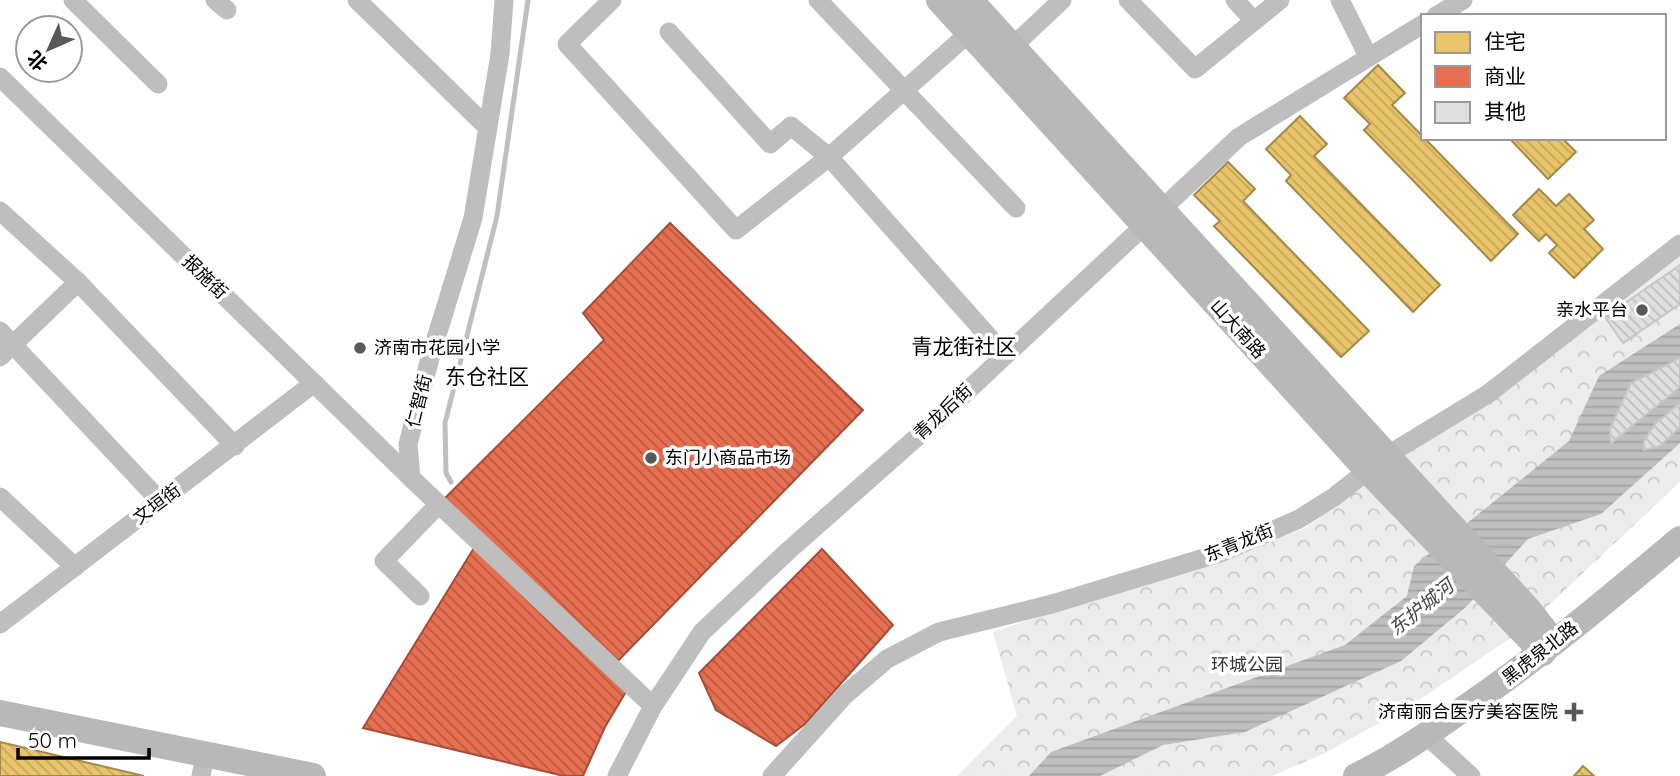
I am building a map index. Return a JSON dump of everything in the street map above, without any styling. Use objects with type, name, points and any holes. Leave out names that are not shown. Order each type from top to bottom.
[{"type":"main road","name":"山大南路","points":[[939,0],[968,33],[1152,217],[1549,648]]},
{"type":"main road","name":"山大南路","points":[[970,0],[1013,46],[1152,217]]},
{"type":"main road","name":"黑虎泉北路","points":[[1356,776],[1426,735],[1549,648],[1680,539]]},
{"type":"main road","points":[[0,713],[203,765],[313,776]]},
{"type":"street","points":[[73,0],[158,84]]},
{"type":"street","points":[[357,0],[488,128]]},
{"type":"street","name":"仁智街","points":[[411,478],[408,444],[430,358],[473,218],[500,54],[504,0]]},
{"type":"street","points":[[612,0],[567,44],[736,230],[829,157],[968,33]]},
{"type":"street","points":[[818,0],[1016,208]]},
{"type":"street","points":[[1013,46],[1062,0]]},
{"type":"street","points":[[1128,0],[1195,69],[1280,0]]},
{"type":"street","points":[[1235,0],[1254,21]]},
{"type":"street","points":[[1340,0],[1368,56]]},
{"type":"street","points":[[1440,14],[1464,0]]},
{"type":"street","name":"青龙后街","points":[[617,776],[653,706],[702,632],[934,422],[1239,137],[1421,25]]},
{"type":"street","points":[[669,32],[770,144],[791,126],[829,157],[1004,354]]},
{"type":"street","name":"报施街","points":[[0,77],[411,478]]},
{"type":"street","points":[[0,211],[78,282],[235,446]]},
{"type":"street","name":"东青龙街","points":[[772,776],[845,695],[887,659],[939,632],[1052,604],[1220,553],[1299,519],[1488,394],[1680,244]]},
{"type":"street","points":[[78,282],[4,344],[160,501]]},
{"type":"street","name":"文垣街","points":[[2,620],[235,446],[314,383]]},
{"type":"street","points":[[411,478],[653,706]]},
{"type":"street","points":[[0,497],[75,567]]},
{"type":"street","points":[[420,596],[384,561],[438,505]]},
{"type":"street","points":[[1426,735],[1471,776]]},
{"type":"green space","name":"环城公园","points":[[1680,241],[1680,482],[1522,630],[1412,705],[1323,754],[1272,776],[957,776],[1017,716],[993,632],[1304,529],[1563,340]]},
{"type":"water","name":"东护城河","points":[[1680,324],[1680,358],[1631,383],[1610,429],[1612,443],[1680,387],[1680,403],[1651,429],[1644,449],[1660,446],[1680,427],[1680,443],[1601,514],[1528,539],[1466,607],[1401,661],[1245,732],[1163,745],[1100,776],[1029,776],[1051,752],[1345,645],[1407,596],[1414,566],[1569,441],[1599,376]]},
{"type":"building: 住宅","points":[[1378,65],[1405,93],[1392,105],[1421,135],[1421,140],[1426,140],[1518,234],[1491,261],[1364,130],[1370,124],[1344,98]]},
{"type":"building: 住宅","points":[[1300,116],[1327,144],[1314,156],[1440,285],[1413,312],[1286,181],[1291,175],[1266,149]]},
{"type":"building: 住宅","points":[[1511,140],[1564,140],[1576,152],[1548,179]]},
{"type":"building: 住宅","points":[[1228,162],[1255,189],[1243,201],[1369,331],[1341,357],[1214,226],[1220,221],[1194,195]]},
{"type":"building: 住宅","points":[[1539,189],[1556,206],[1569,194],[1594,220],[1584,229],[1603,249],[1574,278],[1549,253],[1557,245],[1546,234],[1539,241],[1513,215]]},
{"type":"building: 住宅","points":[[0,742],[144,776],[0,776]]},
{"type":"building: 住宅","points":[[1583,766],[1594,776],[1574,776]]},
{"type":"building: 商业","name":"东门小商品市场","points":[[670,223],[863,410],[611,668],[630,685],[605,727],[583,776],[564,776],[363,728],[477,543],[438,505],[604,340],[583,313]]},
{"type":"building: 商业","points":[[822,549],[893,625],[805,724],[776,746],[716,710],[699,673]]},
{"type":"building: 其他","name":"亲水平台","points":[[1680,265],[1680,304],[1623,343],[1605,317]]},
{"type":"building: 其他","points":[[1680,358],[1680,387],[1611,443],[1610,429],[1631,383]]},
{"type":"building: 其他","points":[[1680,403],[1680,427],[1660,446],[1644,450],[1644,441],[1655,424]]},
{"type":"waterway","points":[[451,482],[446,473],[445,423],[497,216],[528,0]]},
{"type":"place","name":"亲水平台","points":[[1642,310]]},
{"type":"place","name":"济南市花园小学","points":[[360,348]]},
{"type":"place","name":"东门小商品市场","points":[[651,458]]},
{"type":"place","name":"济南丽合医疗美容医院","points":[[1574,712]]},
{"type":"district","name":"青龙街社区","points":[[964,347]]},
{"type":"district","name":"东仓社区","points":[[487,377]]}]
